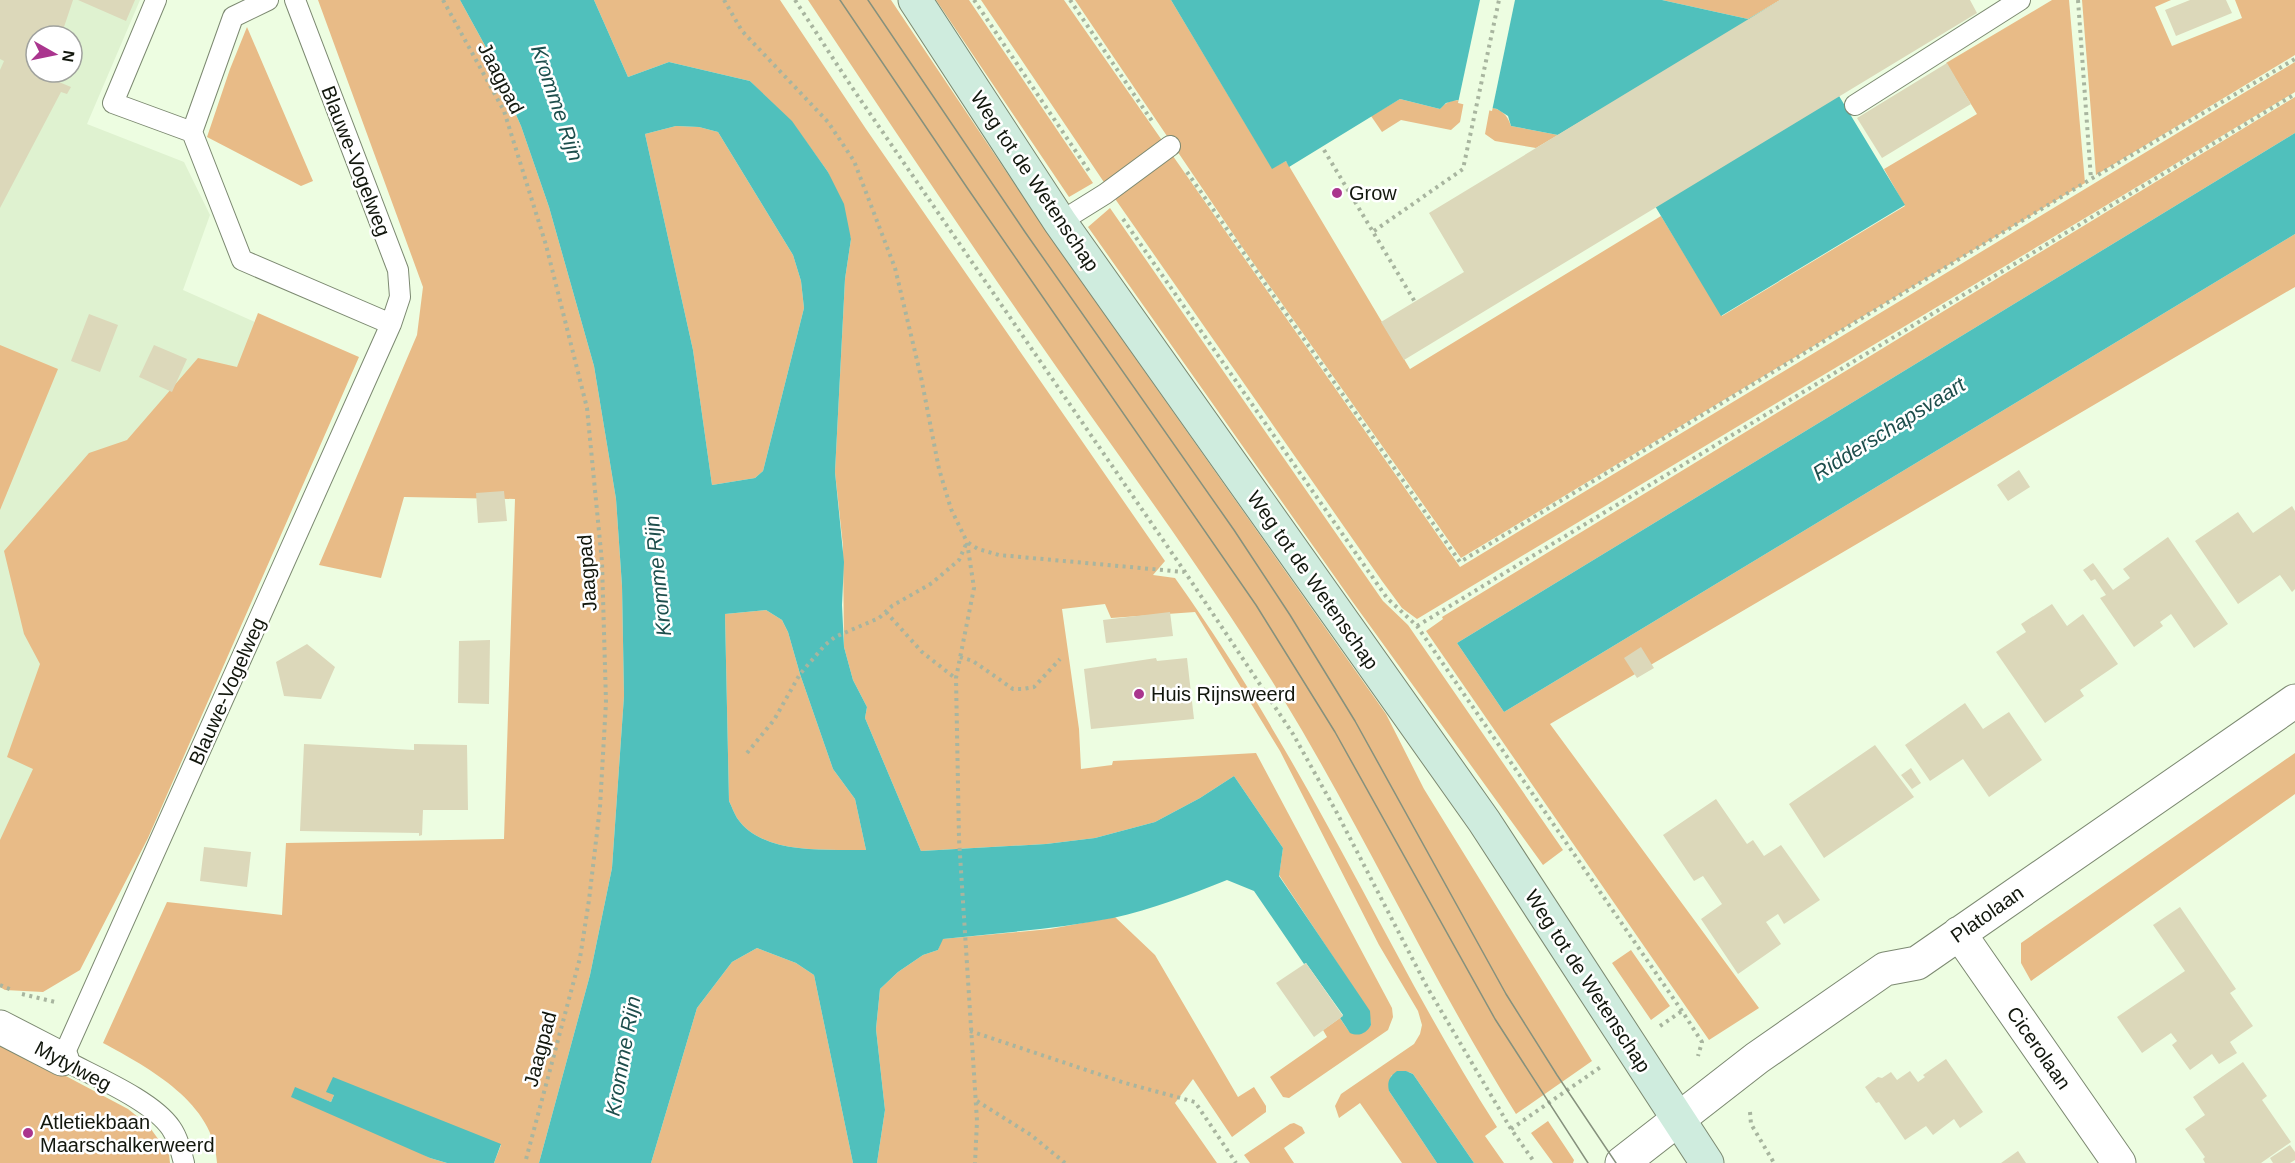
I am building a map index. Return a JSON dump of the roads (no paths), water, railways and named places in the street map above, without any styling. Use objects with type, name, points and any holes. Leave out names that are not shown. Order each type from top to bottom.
[{"type":"main road","name":"Weg tot de Wetenschap","points":[[915,0],[1060,222],[1484,821],[1707,1163]]},
{"type":"street","name":"Platolaan","points":[[1622,1163],[1757,1058],[1885,969],[1917,963],[2295,701]]},
{"type":"street","name":"Cicerolaan","points":[[1959,933],[2119,1163]]},
{"type":"street","name":"Mytylweg","points":[[0,1027],[62,1059]]},
{"type":"lane","points":[[156,0],[113,104],[192,132]]},
{"type":"lane","points":[[268,0],[233,17],[192,132],[242,260],[391,324]]},
{"type":"lane","name":"Blauwe-Vogelweg","points":[[62,1059],[391,324],[400,297],[398,270],[295,0]]},
{"type":"lane","points":[[1855,105],[2020,0]]},
{"type":"lane","points":[[1060,222],[1105,194],[1170,146]]},
{"type":"lane","name":"Mytylweg","points":[[62,1059],[152,1108],[171,1128],[180,1147],[184,1163]]},
{"type":"water","name":"Kromme Rijn","points":[[460,0],[594,0],[628,77],[669,62],[750,81],[792,121],[828,172],[844,204],[851,239],[845,279],[835,472],[844,562],[842,605],[844,647],[853,680],[867,707],[865,718],[921,851],[1046,844],[1095,838],[1155,822],[1200,798],[1234,776],[1283,848],[1279,876],[1370,1011],[1371,1025],[1367,1030],[1362,1034],[1350,1033],[1340,1018],[1343,1015],[1306,963],[1304,964],[1254,891],[1227,880],[1171,901],[1113,918],[1049,928],[943,939],[938,950],[923,955],[898,972],[880,989],[876,1029],[885,1110],[877,1163],[853,1163],[814,975],[796,963],[757,948],[732,962],[697,1008],[651,1163],[539,1163],[590,975],[612,868],[624,696],[622,586],[616,499],[594,366],[549,207],[521,126],[488,51]],"holes":[[[676,126],[699,127],[718,132],[793,255],[801,281],[804,308],[763,471],[755,478],[712,485],[693,350],[645,134]],[[766,610],[782,620],[788,632],[833,769],[855,799],[866,850],[797,848],[779,845],[748,830],[737,818],[729,801],[725,614]]]},
{"type":"water","points":[[1171,0],[1662,0],[1748,19],[1781,0],[1905,205],[1721,316],[1598,111],[1558,135],[1511,126],[1508,116],[1497,109],[1457,100],[1446,103],[1440,109],[1400,99],[1289,167],[1286,161],[1272,169]]},
{"type":"water","name":"Ridderschapsvaart","points":[[2295,133],[2295,234],[1504,712],[1457,643]]},
{"type":"water","points":[[1397,1071],[1413,1074],[1474,1163],[1437,1163],[1389,1091],[1389,1080]]},
{"type":"water","points":[[333,1077],[501,1144],[494,1163],[447,1163],[430,1158],[291,1097],[295,1087],[331,1102],[334,1095],[326,1092]]},
{"type":"tram line","points":[[840,0],[1256,605],[1335,732],[1495,1019],[1588,1163]]},
{"type":"tram line","points":[[868,0],[1025,232],[1234,530],[1290,615],[1355,721],[1506,994],[1616,1163]]},
{"type":"place","name":"Grow","points":[[1337,193]]},
{"type":"place","name":"Huis Rijnsweerd","points":[[1139,694]]},
{"type":"place","name":"Atletiekbaan Maarschalkerweerd","points":[[28,1133]]}]
